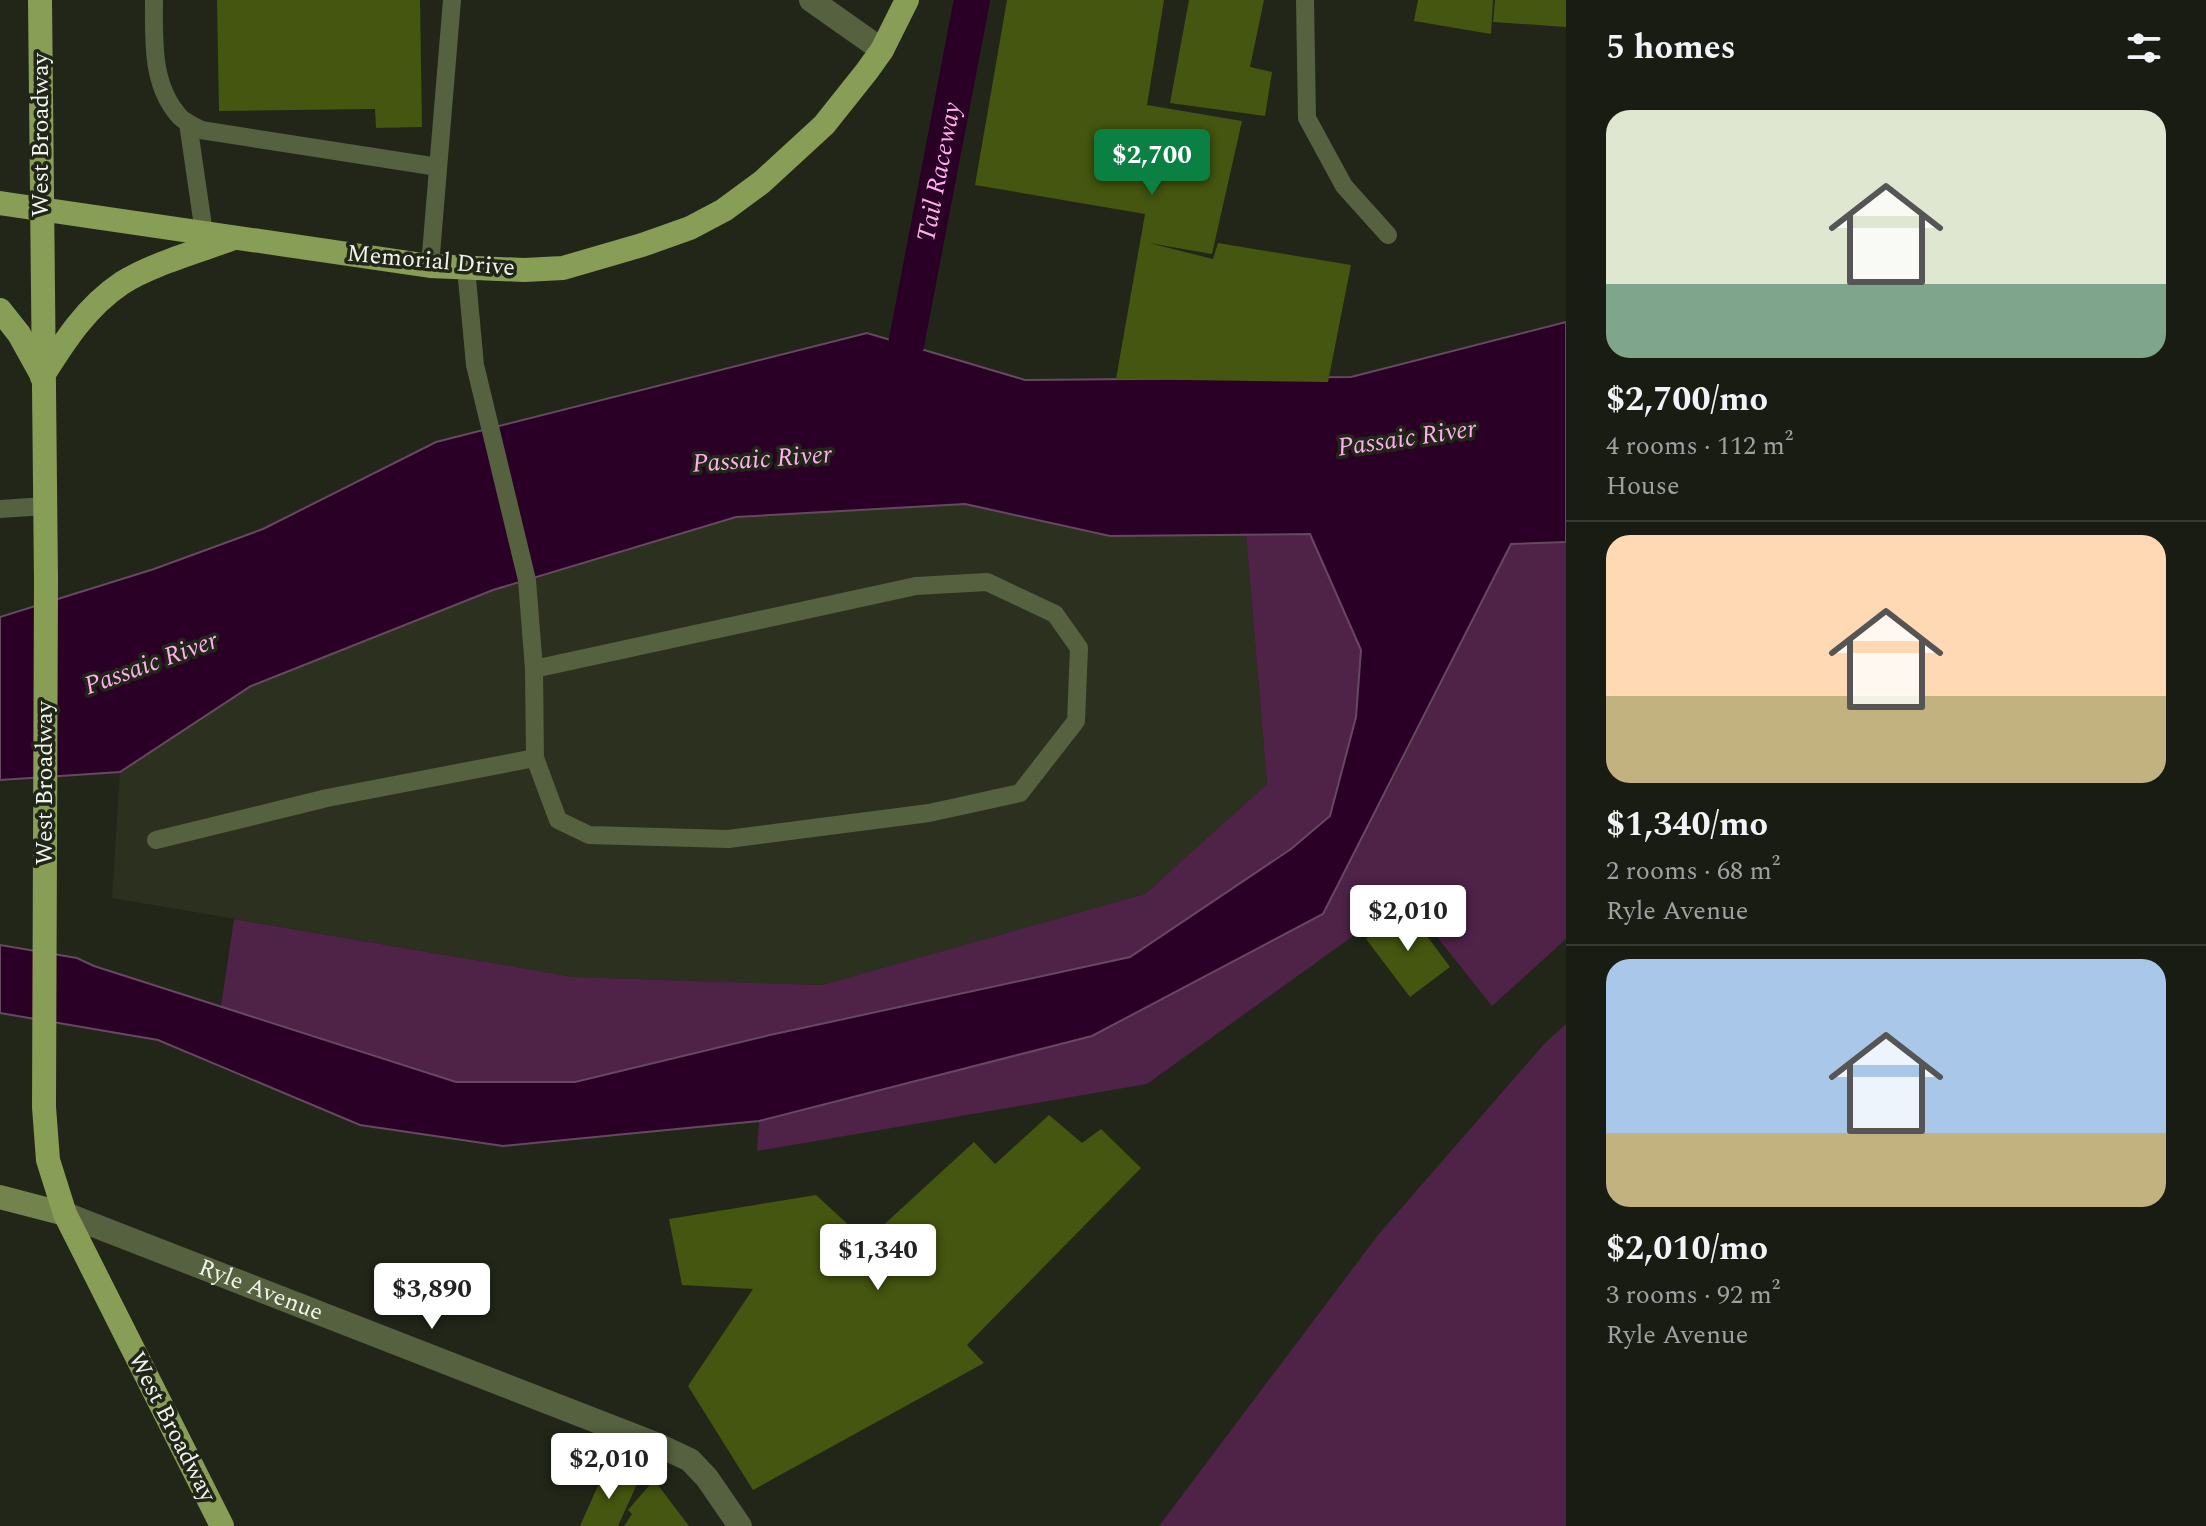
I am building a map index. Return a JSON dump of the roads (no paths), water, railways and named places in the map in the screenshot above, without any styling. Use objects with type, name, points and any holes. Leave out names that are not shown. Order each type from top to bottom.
[{"type":"main road","name":"West Broadway","points":[[40,0],[46,581],[44,1107],[48,1160],[65,1214],[222,1526]]},
{"type":"main road","name":"Memorial Drive","points":[[0,203],[430,266],[524,270],[563,268],[690,228],[724,210],[762,182],[824,125],[882,50],[907,0]]},
{"type":"main road","points":[[42,377],[68,335],[97,303],[123,282],[234,238]]},
{"type":"main road","points":[[0,310],[19,334],[42,377]]},
{"type":"street","points":[[811,0],[882,50]]},
{"type":"street","points":[[0,1197],[65,1214]]},
{"type":"street","name":"Ryle Avenue","points":[[65,1214],[658,1445],[690,1460],[707,1478],[740,1526]]},
{"type":"lane","points":[[430,266],[452,0]]},
{"type":"lane","points":[[1305,0],[1307,118],[1344,186],[1388,235]]},
{"type":"lane","points":[[154,1],[154,53],[162,90],[181,119],[201,130],[438,167]]},
{"type":"lane","points":[[188,123],[204,233]]},
{"type":"lane","points":[[466,268],[475,365],[527,580],[534,669],[535,758],[558,820],[589,835],[728,839],[929,813],[1020,793],[1076,721],[1079,648],[1055,614],[987,582],[916,586],[534,669]]},
{"type":"lane","points":[[0,509],[45,506]]},
{"type":"lane","points":[[156,840],[327,798],[419,783],[535,758]]},
{"type":"water","name":"Passaic River","points":[[1566,322],[1566,542],[1511,544],[1323,914],[1092,1036],[759,1121],[503,1146],[360,1125],[158,1040],[0,1013],[0,945],[77,958],[456,1082],[575,1082],[770,1035],[1130,957],[1291,849],[1330,816],[1356,717],[1361,650],[1310,534],[1110,536],[965,504],[736,517],[493,590],[251,686],[120,772],[0,780],[0,617],[154,569],[263,529],[436,442],[867,333],[1025,380],[1351,377]]},
{"type":"waterway","name":"Tail Raceway","points":[[906,345],[972,0]]}]
